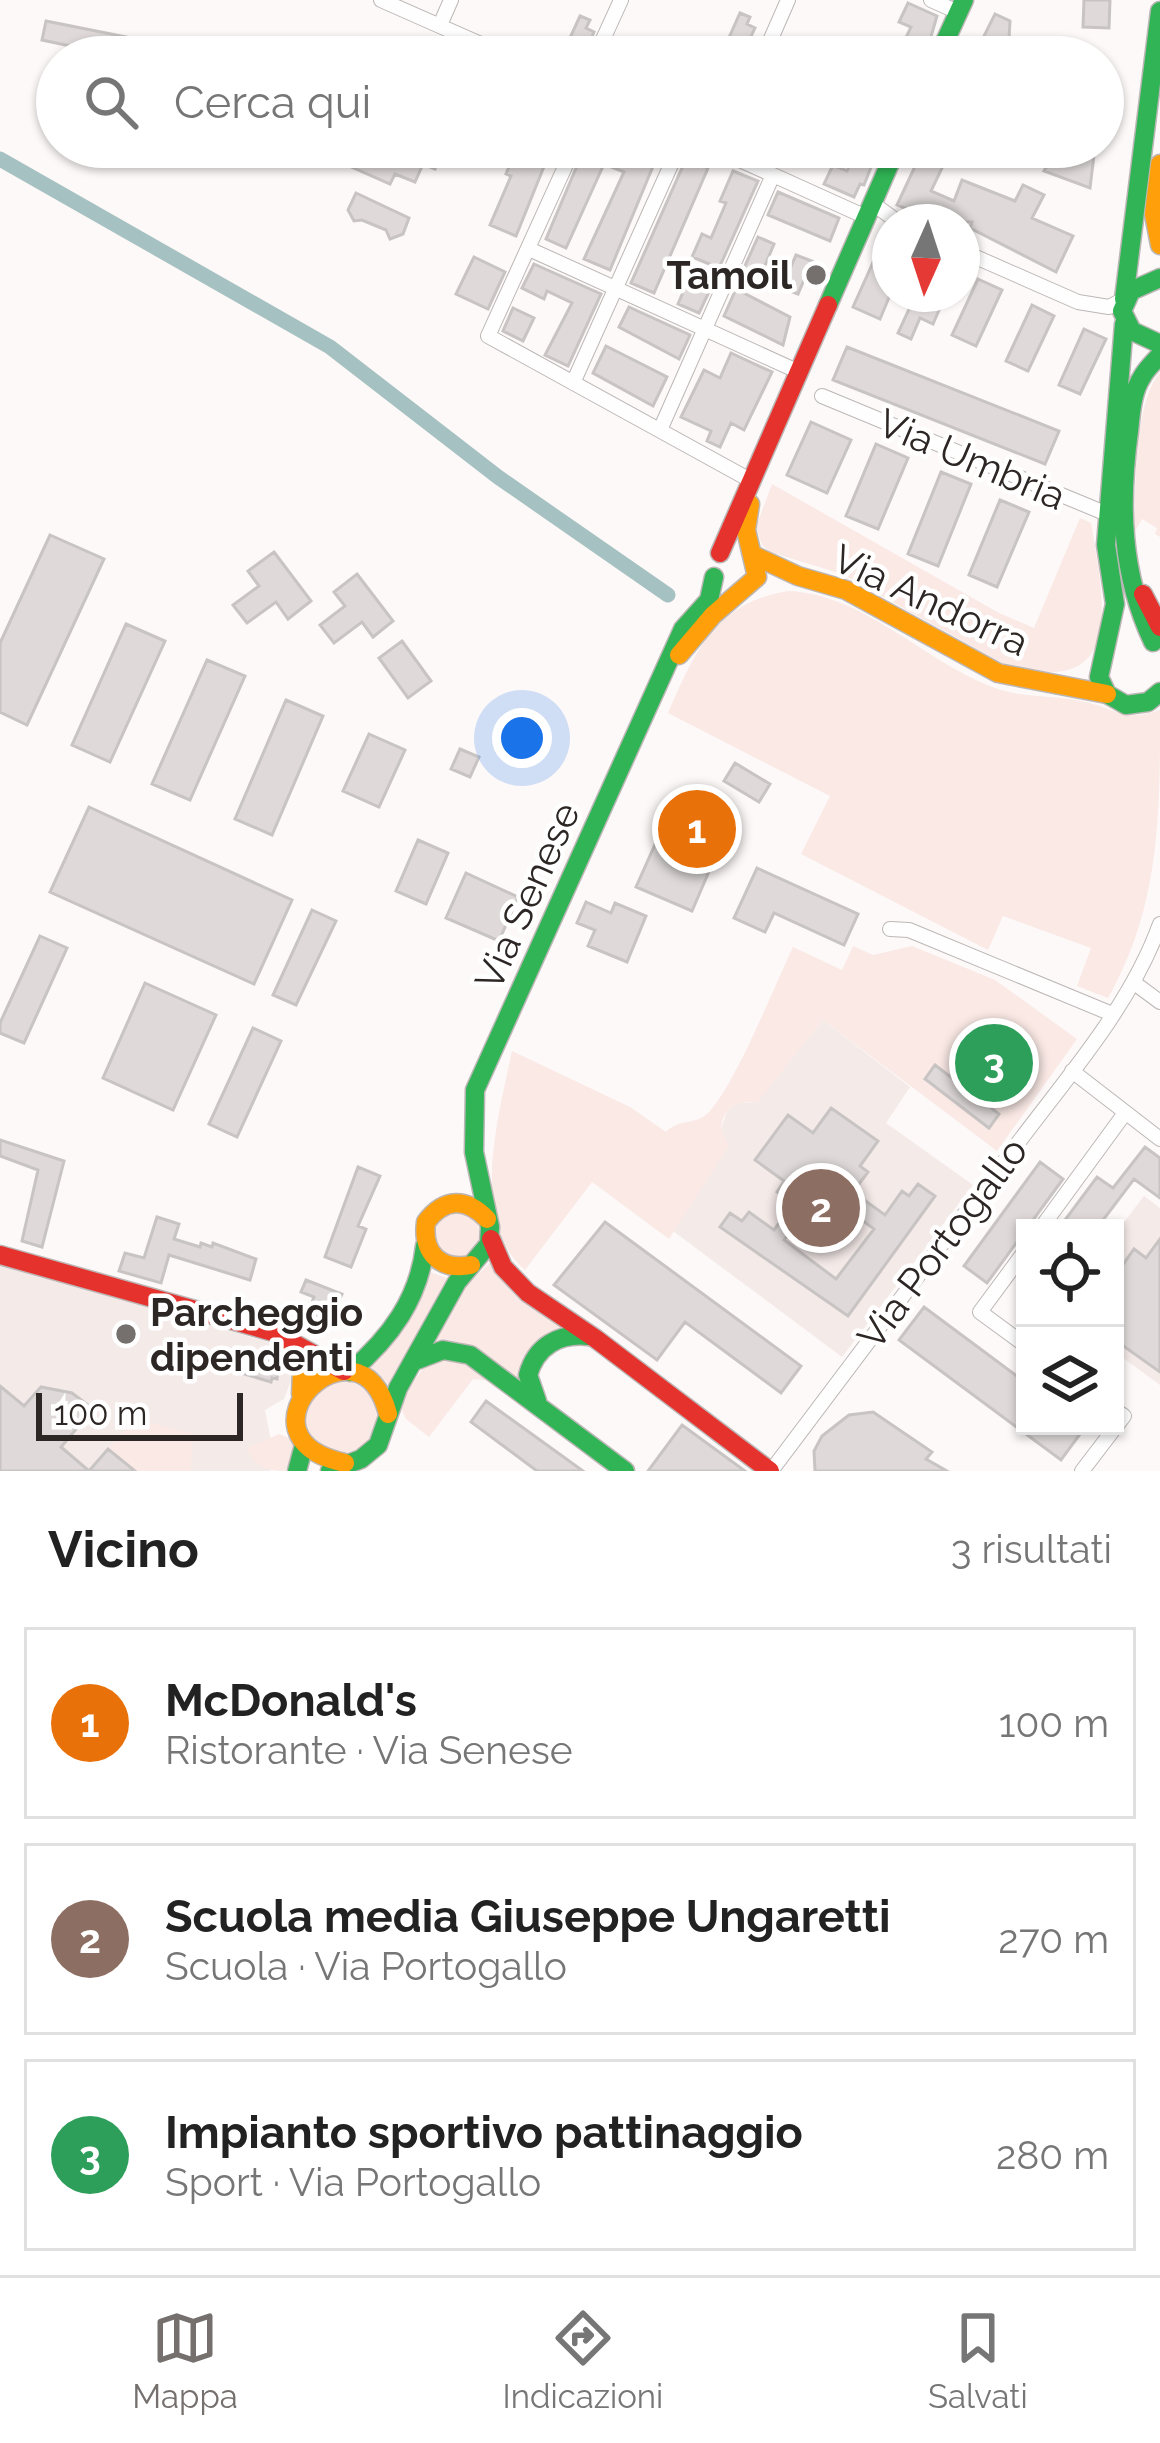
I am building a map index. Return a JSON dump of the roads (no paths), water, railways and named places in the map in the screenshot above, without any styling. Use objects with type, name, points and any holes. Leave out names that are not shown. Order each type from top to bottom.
[{"type":"main road","points":[[947,36],[961,6]]},
{"type":"main road","points":[[1158,640],[1129,588],[1125,548],[1115,517],[1124,299],[1160,11]]},
{"type":"main road","points":[[1160,164],[1154,214],[1160,245]]},
{"type":"main road","name":"Via Senese","points":[[488,1228],[474,1152],[475,1090],[682,629],[709,600],[714,563],[888,168]]},
{"type":"main road","points":[[1124,299],[1135,287],[1160,278]]},
{"type":"main road","points":[[1124,324],[1143,339],[1160,344]]},
{"type":"main road","points":[[1107,694],[1098,668],[1108,646],[1115,604],[1106,545],[1115,517],[1135,392],[1160,355]]},
{"type":"main road","name":"Via Senese","points":[[665,673],[713,615],[757,577],[745,522],[765,451]]},
{"type":"main road","points":[[720,553],[736,546],[752,554]]},
{"type":"main road","name":"Via Andorra","points":[[752,554],[797,576],[846,590],[998,674],[1107,694],[1126,705],[1156,698]]},
{"type":"main road","name":"Via Andorra","points":[[746,589],[797,576]]},
{"type":"main road","points":[[714,577],[724,588],[746,589]]},
{"type":"main road","points":[[1108,646],[1135,636],[1158,640]]},
{"type":"main road","name":"Via Senese","points":[[301,1394],[324,1374],[347,1371],[377,1352],[418,1282],[425,1222],[463,1184],[474,1152]]},
{"type":"main road","points":[[443,1204],[468,1203],[488,1228],[496,1257],[513,1279],[770,1471]]},
{"type":"main road","points":[[273,1332],[298,1361],[301,1394],[296,1423],[304,1444],[339,1467],[374,1451],[394,1396],[458,1282],[486,1252],[488,1228]]},
{"type":"main road","points":[[425,1246],[447,1267],[476,1263]]},
{"type":"main road","points":[[0,1255],[273,1332],[374,1384],[385,1400],[388,1419]]},
{"type":"main road","points":[[548,1414],[530,1392],[530,1369],[537,1353],[552,1339],[568,1334],[596,1339]]},
{"type":"main road","points":[[417,1360],[437,1351],[459,1349],[625,1471]]},
{"type":"main road","points":[[297,1471],[304,1444]]},
{"type":"street","points":[[381,0],[464,36]]},
{"type":"street","points":[[440,25],[452,0]]},
{"type":"street","points":[[605,36],[621,0]]},
{"type":"street","points":[[772,36],[788,0]]},
{"type":"street","points":[[931,0],[961,6]]},
{"type":"street","points":[[565,168],[488,335],[750,480]]},
{"type":"street","points":[[573,382],[670,168]]},
{"type":"street","points":[[759,168],[872,211]]},
{"type":"street","points":[[660,430],[773,175]]},
{"type":"street","points":[[529,249],[797,371]]},
{"type":"street","points":[[980,259],[1078,302],[1109,308],[1124,299]]},
{"type":"street","name":"Via Umbria","points":[[822,396],[1115,517]]},
{"type":"street","name":"Via Portogallo","points":[[770,1471],[1072,1071],[1133,982],[1160,924]]},
{"type":"street","points":[[890,929],[909,930],[1112,1014]]},
{"type":"street","points":[[1133,982],[1160,1002]]},
{"type":"street","points":[[1072,1071],[1160,1139]]},
{"type":"street","points":[[1048,1219],[1125,1113]]},
{"type":"street","points":[[1016,1263],[980,1312],[1016,1338]]},
{"type":"street","points":[[1082,1471],[1109,1435]]},
{"type":"waterway","points":[[0,159],[330,347],[498,477],[668,595]]},
{"type":"place","name":"Tamoil","points":[[816,275]]},
{"type":"place","name":"McDonald's","points":[[697,829]]},
{"type":"place","name":"Impianto sportivo pattinaggio","points":[[994,1063]]},
{"type":"place","name":"Scuola media Giuseppe Ungaretti","points":[[821,1208]]},
{"type":"place","name":"Parcheggio dipendenti","points":[[126,1334]]}]
